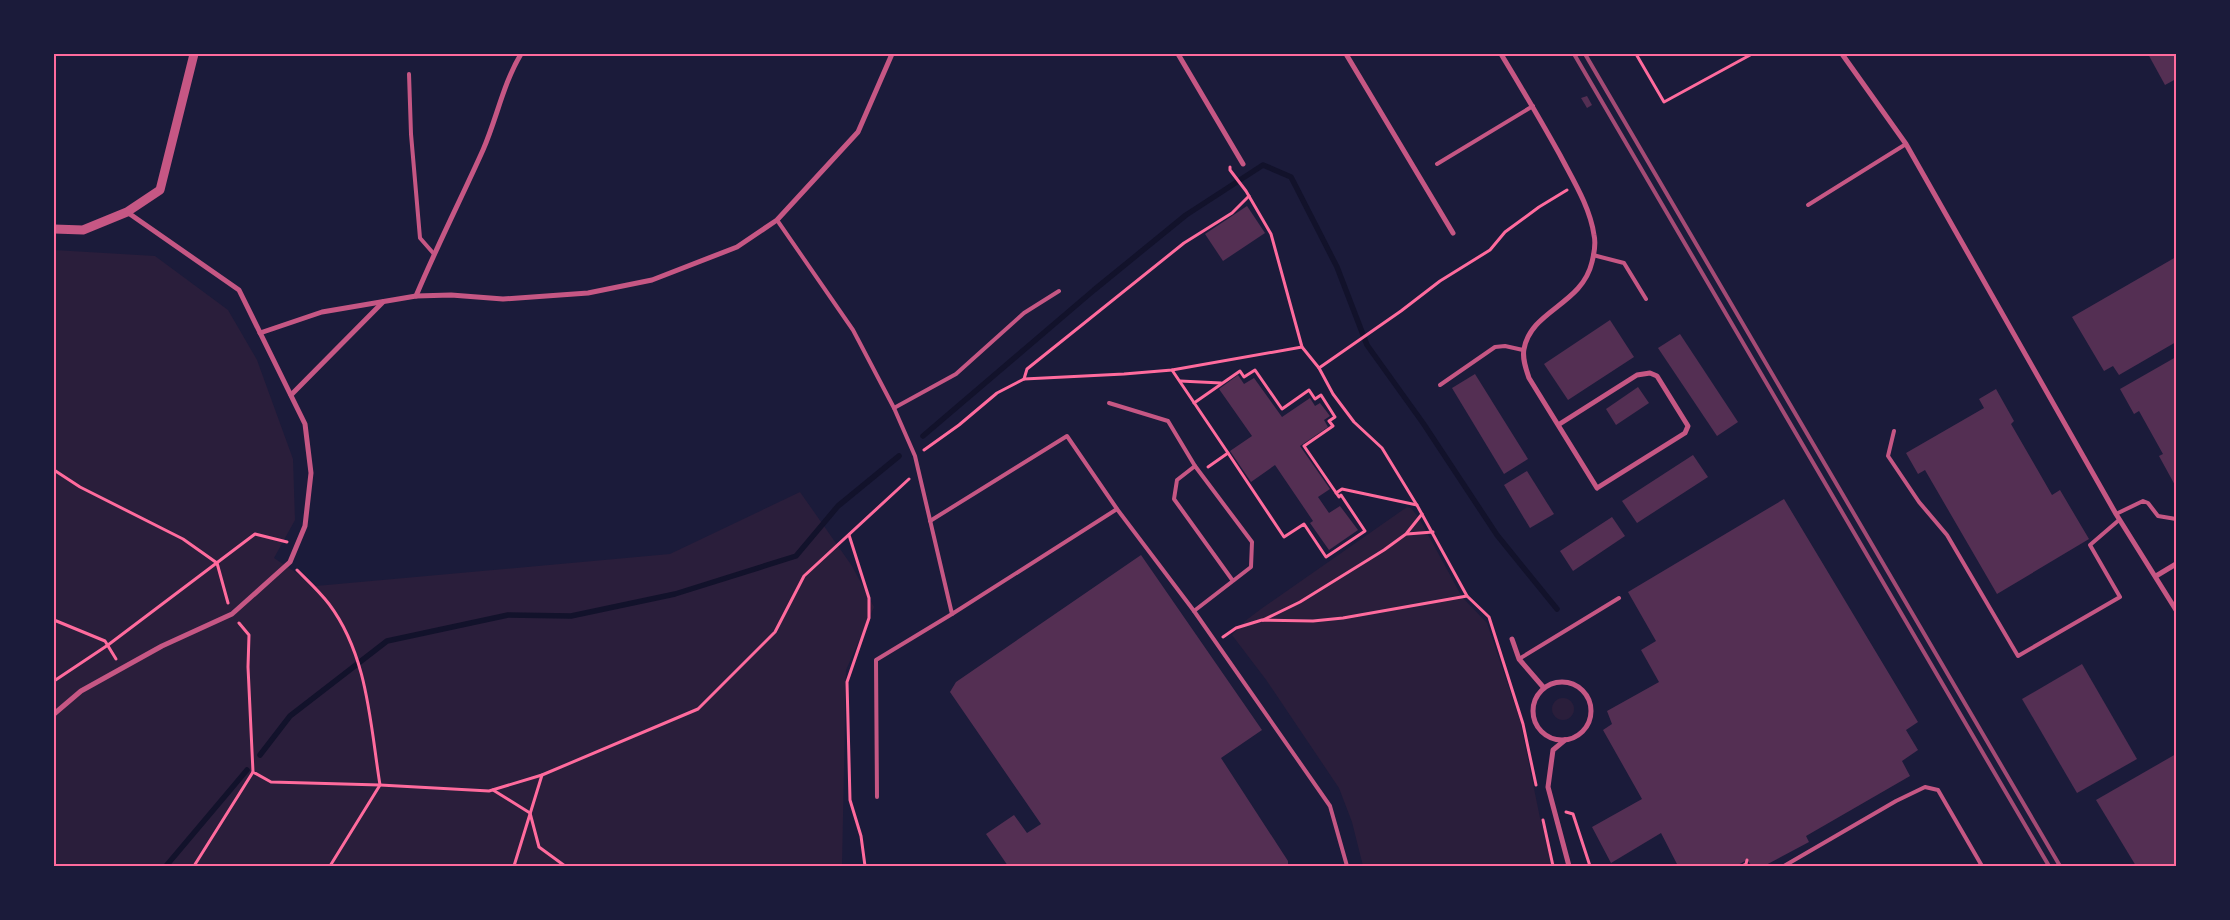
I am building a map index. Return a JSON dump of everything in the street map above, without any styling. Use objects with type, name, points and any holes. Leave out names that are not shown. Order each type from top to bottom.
[{"type":"street","points":[[54,228],[83,230],[127,212],[160,190],[194,54]]},
{"type":"street","points":[[416,296],[484,148],[510,73],[521,54]]},
{"type":"street","points":[[260,333],[322,312],[416,296],[451,295],[504,300],[588,294],[652,280],[738,247],[777,220],[858,132],[892,54]]},
{"type":"street","points":[[1178,54],[1242,164]]},
{"type":"street","points":[[1346,54],[1453,233]]},
{"type":"street","points":[[1501,54],[1533,106],[1576,185],[1595,236],[1590,271],[1584,284],[1528,335],[1523,350],[1524,364],[1529,378],[1558,425],[1597,488],[1685,433],[1688,426],[1657,376],[1650,373],[1637,375],[1558,425]]},
{"type":"street","points":[[1842,54],[1906,144],[2116,514],[2176,610]]},
{"type":"street","points":[[54,714],[81,692],[162,646],[232,614],[290,562],[305,526],[311,474],[305,424],[239,290],[127,212]]},
{"type":"street","points":[[290,395],[383,302]]},
{"type":"street","points":[[2156,576],[2176,564]]},
{"type":"street","points":[[1512,639],[1519,659],[1544,688]]},
{"type":"street","points":[[1561,682],[1570,683],[1578,686],[1590,700],[1591,718],[1588,726],[1574,738],[1556,740],[1540,730],[1535,722],[1534,704],[1544,688],[1561,682]]},
{"type":"street","points":[[1566,740],[1553,750],[1548,787],[1568,866]]},
{"type":"lane","points":[[409,74],[420,238],[434,254]]},
{"type":"lane","points":[[1437,164],[1533,106]]},
{"type":"lane","points":[[1808,204],[1906,144]]},
{"type":"lane","points":[[777,220],[853,330],[894,408],[915,456],[952,614]]},
{"type":"lane","points":[[1593,255],[1624,263],[1646,299]]},
{"type":"lane","points":[[894,408],[956,374],[1024,314],[1059,291]]},
{"type":"lane","points":[[1440,384],[1496,347],[1505,346],[1523,350]]},
{"type":"lane","points":[[1109,403],[1168,421],[1195,466],[1252,542],[1251,567],[1194,611]]},
{"type":"lane","points":[[1894,431],[1888,456],[1919,502],[1947,536],[2018,656],[2120,597],[2090,545],[2120,520]]},
{"type":"lane","points":[[930,521],[1067,436],[1117,510],[1194,611],[1330,806],[1347,866]]},
{"type":"lane","points":[[1195,466],[1177,480],[1174,499],[1232,581]]},
{"type":"lane","points":[[2116,514],[2143,501],[2148,503],[2158,516],[2176,519]]},
{"type":"lane","points":[[876,797],[876,660],[1117,510]]},
{"type":"lane","points":[[1519,659],[1620,598]]},
{"type":"lane","points":[[1784,866],[1896,801],[1924,787],[1938,790],[1982,866]]},
{"type":"path","points":[[1636,54],[1664,102],[1752,54]]},
{"type":"path","points":[[1230,170],[1246,191],[1270,234],[1302,347],[1319,368],[1354,422],[1382,448],[1433,532],[1467,596],[1489,617],[1523,724],[1537,792]]},
{"type":"path","points":[[1319,368],[1440,281],[1490,250],[1505,232],[1539,207],[1576,185]]},
{"type":"path","points":[[1024,379],[1027,369],[1184,243],[1232,213],[1249,196]]},
{"type":"path","points":[[915,456],[997,393],[1024,379],[1172,370],[1302,347]]},
{"type":"path","points":[[1172,370],[1180,381],[1194,403],[1228,453],[1238,465],[1284,537],[1304,524],[1326,557],[1365,531],[1304,446],[1333,426],[1329,420],[1335,417],[1321,395],[1315,399],[1309,390],[1282,409],[1255,370],[1244,378],[1240,371],[1194,403]]},
{"type":"path","points":[[1180,381],[1222,384]]},
{"type":"path","points":[[1200,473],[1228,453]]},
{"type":"path","points":[[253,772],[271,782],[380,785],[489,792],[542,775],[698,709],[775,632],[804,576],[913,476],[917,466]]},
{"type":"path","points":[[54,470],[80,486],[183,539],[217,564],[232,614],[249,635],[248,666],[253,772],[194,866]]},
{"type":"path","points":[[1336,493],[1342,489],[1417,505]]},
{"type":"path","points":[[1216,642],[1236,628],[1262,620],[1300,602],[1406,534],[1422,514]]},
{"type":"path","points":[[1406,534],[1433,532]]},
{"type":"path","points":[[54,681],[108,645],[255,534],[298,545]]},
{"type":"path","points":[[849,535],[869,598],[869,618],[847,682],[850,800],[861,836],[865,866]]},
{"type":"path","points":[[290,562],[329,605],[351,645],[364,678],[380,785],[330,866]]},
{"type":"path","points":[[1262,620],[1313,621],[1343,618],[1467,596]]},
{"type":"path","points":[[54,620],[104,641],[122,669]]},
{"type":"path","points":[[514,866],[542,775]]},
{"type":"path","points":[[493,790],[530,814],[539,847],[565,866]]},
{"type":"path","points":[[1541,811],[1552,866]]},
{"type":"path","points":[[1573,814],[1590,866]]},
{"type":"path","points":[[1742,866],[1748,860]]},
{"type":"shaded area","points":[[54,250],[155,256],[228,310],[257,360],[293,459],[295,520],[274,558],[316,586],[670,554],[800,492],[852,566],[874,607],[846,670],[842,866],[54,866]]},
{"type":"shaded area","points":[[1407,507],[1411,508],[1419,518],[1462,597],[1487,623],[1520,720],[1540,818],[1556,866],[1363,866],[1352,822],[1339,788],[1267,681],[1232,635],[1245,621],[1261,609]]},
{"type":"shaded area","points":[[1563,698],[1571,701],[1574,709],[1571,717],[1563,720],[1555,717],[1552,709],[1555,701]]},
{"type":"building","points":[[2148,54],[2176,54],[2176,79],[2165,85]]},
{"type":"building","points":[[1587,96],[1592,105],[1587,108],[1581,98]]},
{"type":"building","points":[[1247,206],[1265,233],[1223,261],[1205,234]]},
{"type":"building","points":[[2176,257],[2176,342],[2119,375],[2113,366],[2104,371],[2072,317]]},
{"type":"building","points":[[1610,320],[1634,357],[1568,400],[1544,364]]},
{"type":"building","points":[[1680,334],[1738,422],[1717,436],[1658,348]]},
{"type":"building","points":[[2176,357],[2176,487],[2159,456],[2163,454],[2139,411],[2134,414],[2120,389]]},
{"type":"building","points":[[1475,374],[1528,459],[1504,474],[1452,388]]},
{"type":"building","points":[[1238,375],[1244,384],[1254,378],[1282,417],[1310,398],[1315,406],[1320,403],[1330,416],[1324,420],[1328,427],[1300,446],[1330,489],[1318,497],[1329,513],[1340,506],[1358,530],[1329,550],[1310,523],[1313,521],[1275,465],[1251,482],[1230,451],[1252,436],[1219,389]]},
{"type":"building","points":[[1638,387],[1649,403],[1616,425],[1606,409]]},
{"type":"building","points":[[1996,389],[2014,421],[2011,424],[2052,495],[2060,490],[2089,539],[1997,594],[1925,470],[1918,474],[1906,453],[1984,408],[1979,399]]},
{"type":"building","points":[[1693,455],[1708,477],[1637,523],[1622,501]]},
{"type":"building","points":[[1527,471],[1554,514],[1530,528],[1504,485]]},
{"type":"building","points":[[1784,499],[1918,722],[1906,730],[1918,750],[1902,761],[1910,776],[1806,836],[1809,842],[1764,866],[1752,866],[1747,860],[1736,866],[1678,866],[1661,833],[1611,863],[1592,827],[1642,799],[1603,730],[1612,724],[1607,711],[1659,682],[1641,650],[1656,641],[1628,592]]},
{"type":"building","points":[[1612,517],[1625,536],[1573,571],[1560,551]]},
{"type":"building","points":[[1141,555],[1262,730],[1221,758],[1288,861],[1288,866],[1008,866],[986,834],[1014,815],[1027,833],[1041,824],[950,692],[956,682]]},
{"type":"building","points":[[2082,664],[2137,759],[2077,793],[2022,699]]},
{"type":"building","points":[[2176,754],[2176,866],[2136,866],[2096,800]]},
{"type":"waterway","points":[[923,436],[1094,290],[1186,215],[1263,165],[1291,177],[1337,267],[1367,345],[1423,423],[1497,535],[1557,609]]},
{"type":"waterway","points":[[260,755],[290,716],[387,641],[508,615],[571,616],[675,594],[796,556],[838,506],[899,456]]},
{"type":"waterway","points":[[166,866],[247,770]]},
{"type":"railway","points":[[1574,54],[2049,866]]},
{"type":"railway","points":[[1585,54],[2060,866]]}]
